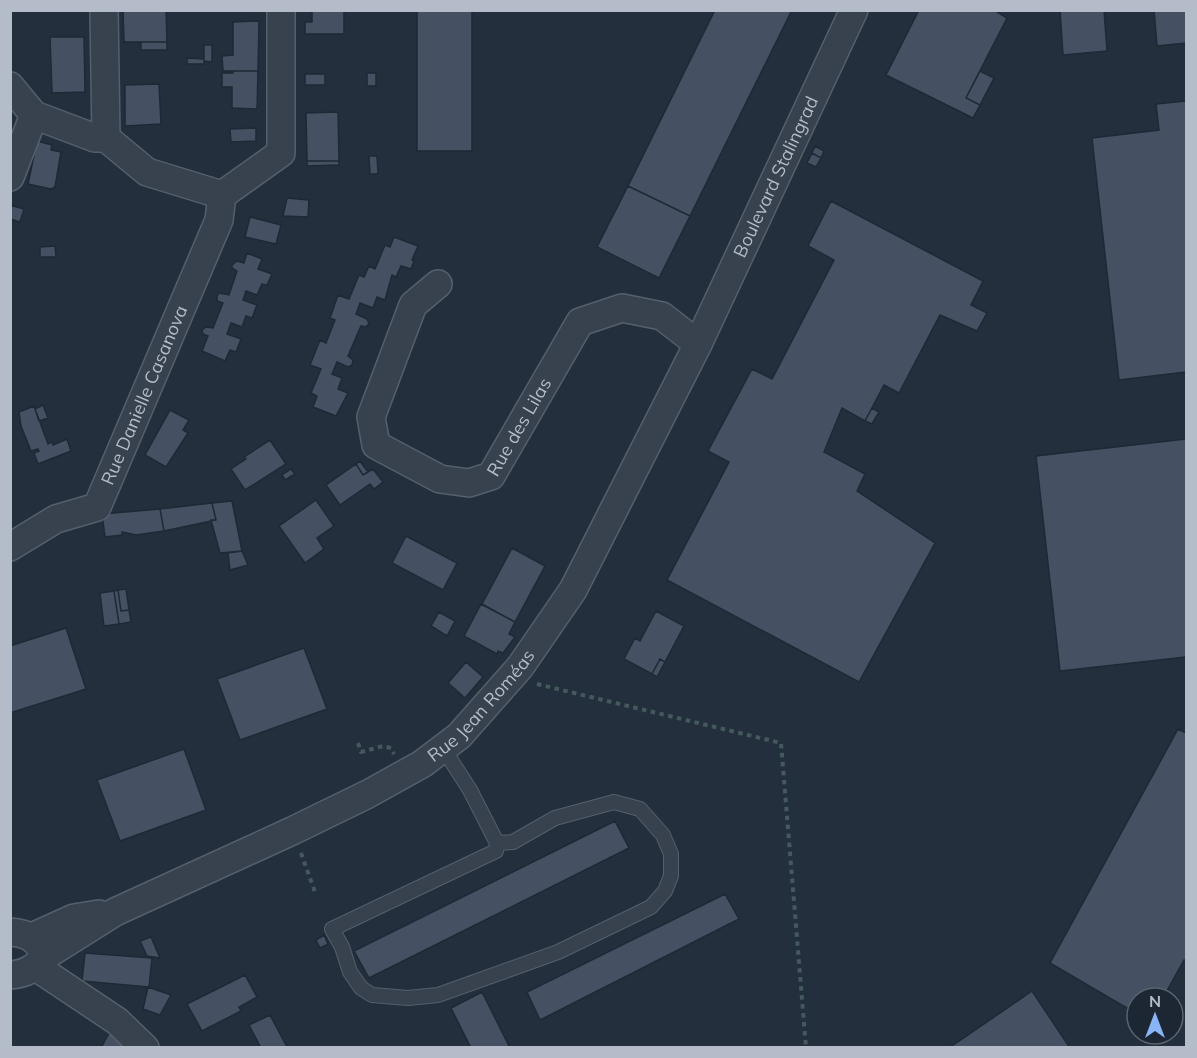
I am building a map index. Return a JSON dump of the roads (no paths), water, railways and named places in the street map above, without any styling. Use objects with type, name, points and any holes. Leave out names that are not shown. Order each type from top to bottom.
[{"type":"street","points":[[104,10],[106,138]]},
{"type":"street","points":[[10,86],[34,116],[94,138],[106,138],[147,171],[222,195],[281,153],[281,10]]},
{"type":"street","name":"Boulevard Stalingrad","points":[[699,344],[854,10]]},
{"type":"street","points":[[10,177],[34,116]]},
{"type":"street","name":"Rue Danielle Casanova","points":[[10,547],[56,519],[97,507],[219,220],[222,195]]},
{"type":"street","name":"Rue des Lilas","points":[[438,284],[413,304],[371,417],[376,445],[440,479],[469,483],[491,476],[580,322],[622,308],[662,316],[699,344]]},
{"type":"street","name":"Rue Jean Roméas","points":[[10,975],[22,974],[31,948],[74,918],[115,912],[368,794],[422,764],[459,736],[520,666],[573,590],[699,344]]},
{"type":"street","points":[[31,948],[145,1047]]},
{"type":"lane","points":[[443,748],[470,790],[497,843],[496,851],[332,929],[342,947],[350,972],[361,988],[372,994],[399,997],[438,994],[558,952],[651,907],[665,891],[671,876],[671,854],[663,835],[640,809],[614,802],[555,818],[513,842],[497,843]]}]
